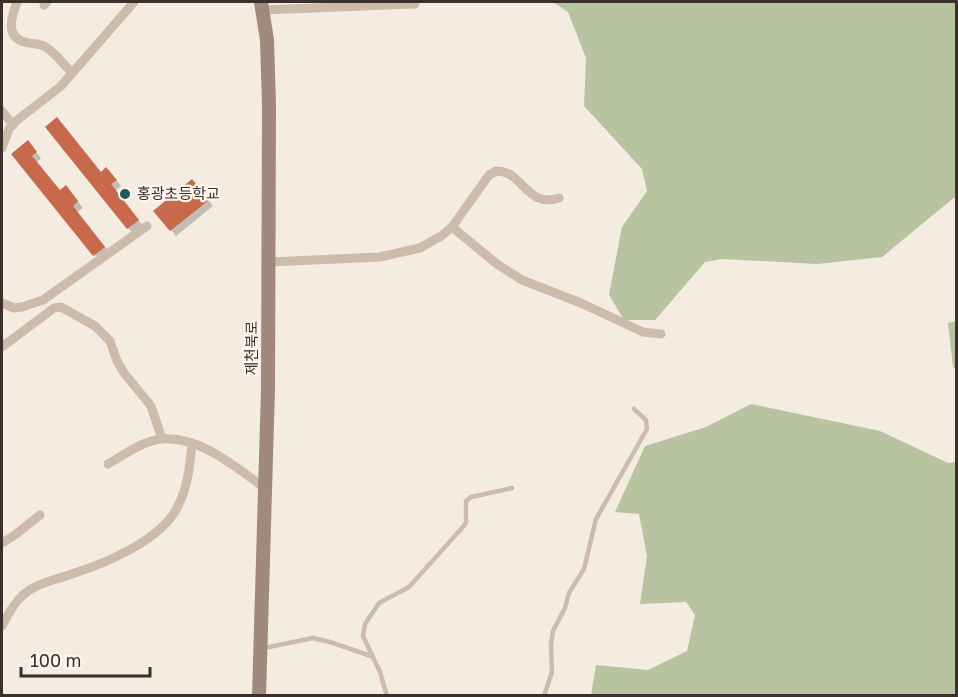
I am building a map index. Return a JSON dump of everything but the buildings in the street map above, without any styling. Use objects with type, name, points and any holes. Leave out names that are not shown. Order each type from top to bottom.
[{"type":"street","points":[[16,2],[10,26],[13,35],[18,40],[45,47],[72,73]]},
{"type":"street","points":[[2,148],[13,125],[61,86],[134,2]]},
{"type":"street","points":[[262,6],[415,4]]},
{"type":"street","name":"제천북로","points":[[259,696],[265,488],[269,105],[267,40],[262,6]]},
{"type":"street","points":[[2,111],[13,125]]},
{"type":"street","points":[[268,262],[380,257],[420,248],[452,227],[489,175],[496,171],[509,174],[541,200],[548,202],[559,198]]},
{"type":"street","points":[[2,303],[14,308],[43,300],[147,226]]},
{"type":"street","points":[[452,227],[496,264],[522,280],[581,303],[643,332],[661,334]]},
{"type":"street","points":[[2,347],[54,308],[61,307],[95,326],[110,341],[117,362],[151,406],[162,439]]},
{"type":"street","points":[[108,464],[148,443],[162,439],[192,443],[221,458],[265,488]]},
{"type":"street","points":[[2,626],[21,597],[30,590],[126,551],[163,528],[178,507],[184,490],[192,443]]},
{"type":"street","points":[[2,543],[40,516]]},
{"type":"lane","points":[[544,696],[552,672],[553,631],[565,608],[569,593],[584,569],[596,519],[647,429],[646,420],[634,409]]},
{"type":"lane","points":[[387,696],[380,672],[363,636],[363,629],[379,603],[409,587],[462,528],[466,523],[466,501],[471,497],[512,488]]},
{"type":"lane","points":[[261,648],[313,638],[371,656]]},
{"type":"green space","points":[[553,2],[956,2],[956,196],[882,257],[817,264],[722,259],[705,262],[655,320],[624,320],[609,295],[622,227],[647,191],[642,169],[584,106],[586,58],[568,12]]},
{"type":"green space","points":[[956,321],[956,369],[953,367],[948,323]]},
{"type":"green space","points":[[751,404],[880,431],[948,463],[956,462],[956,695],[591,695],[596,665],[648,670],[687,651],[695,615],[686,602],[640,604],[647,556],[639,514],[615,512],[645,446],[706,427]]},
{"type":"place","name":"홍광초등학교","points":[[125,194]]}]
